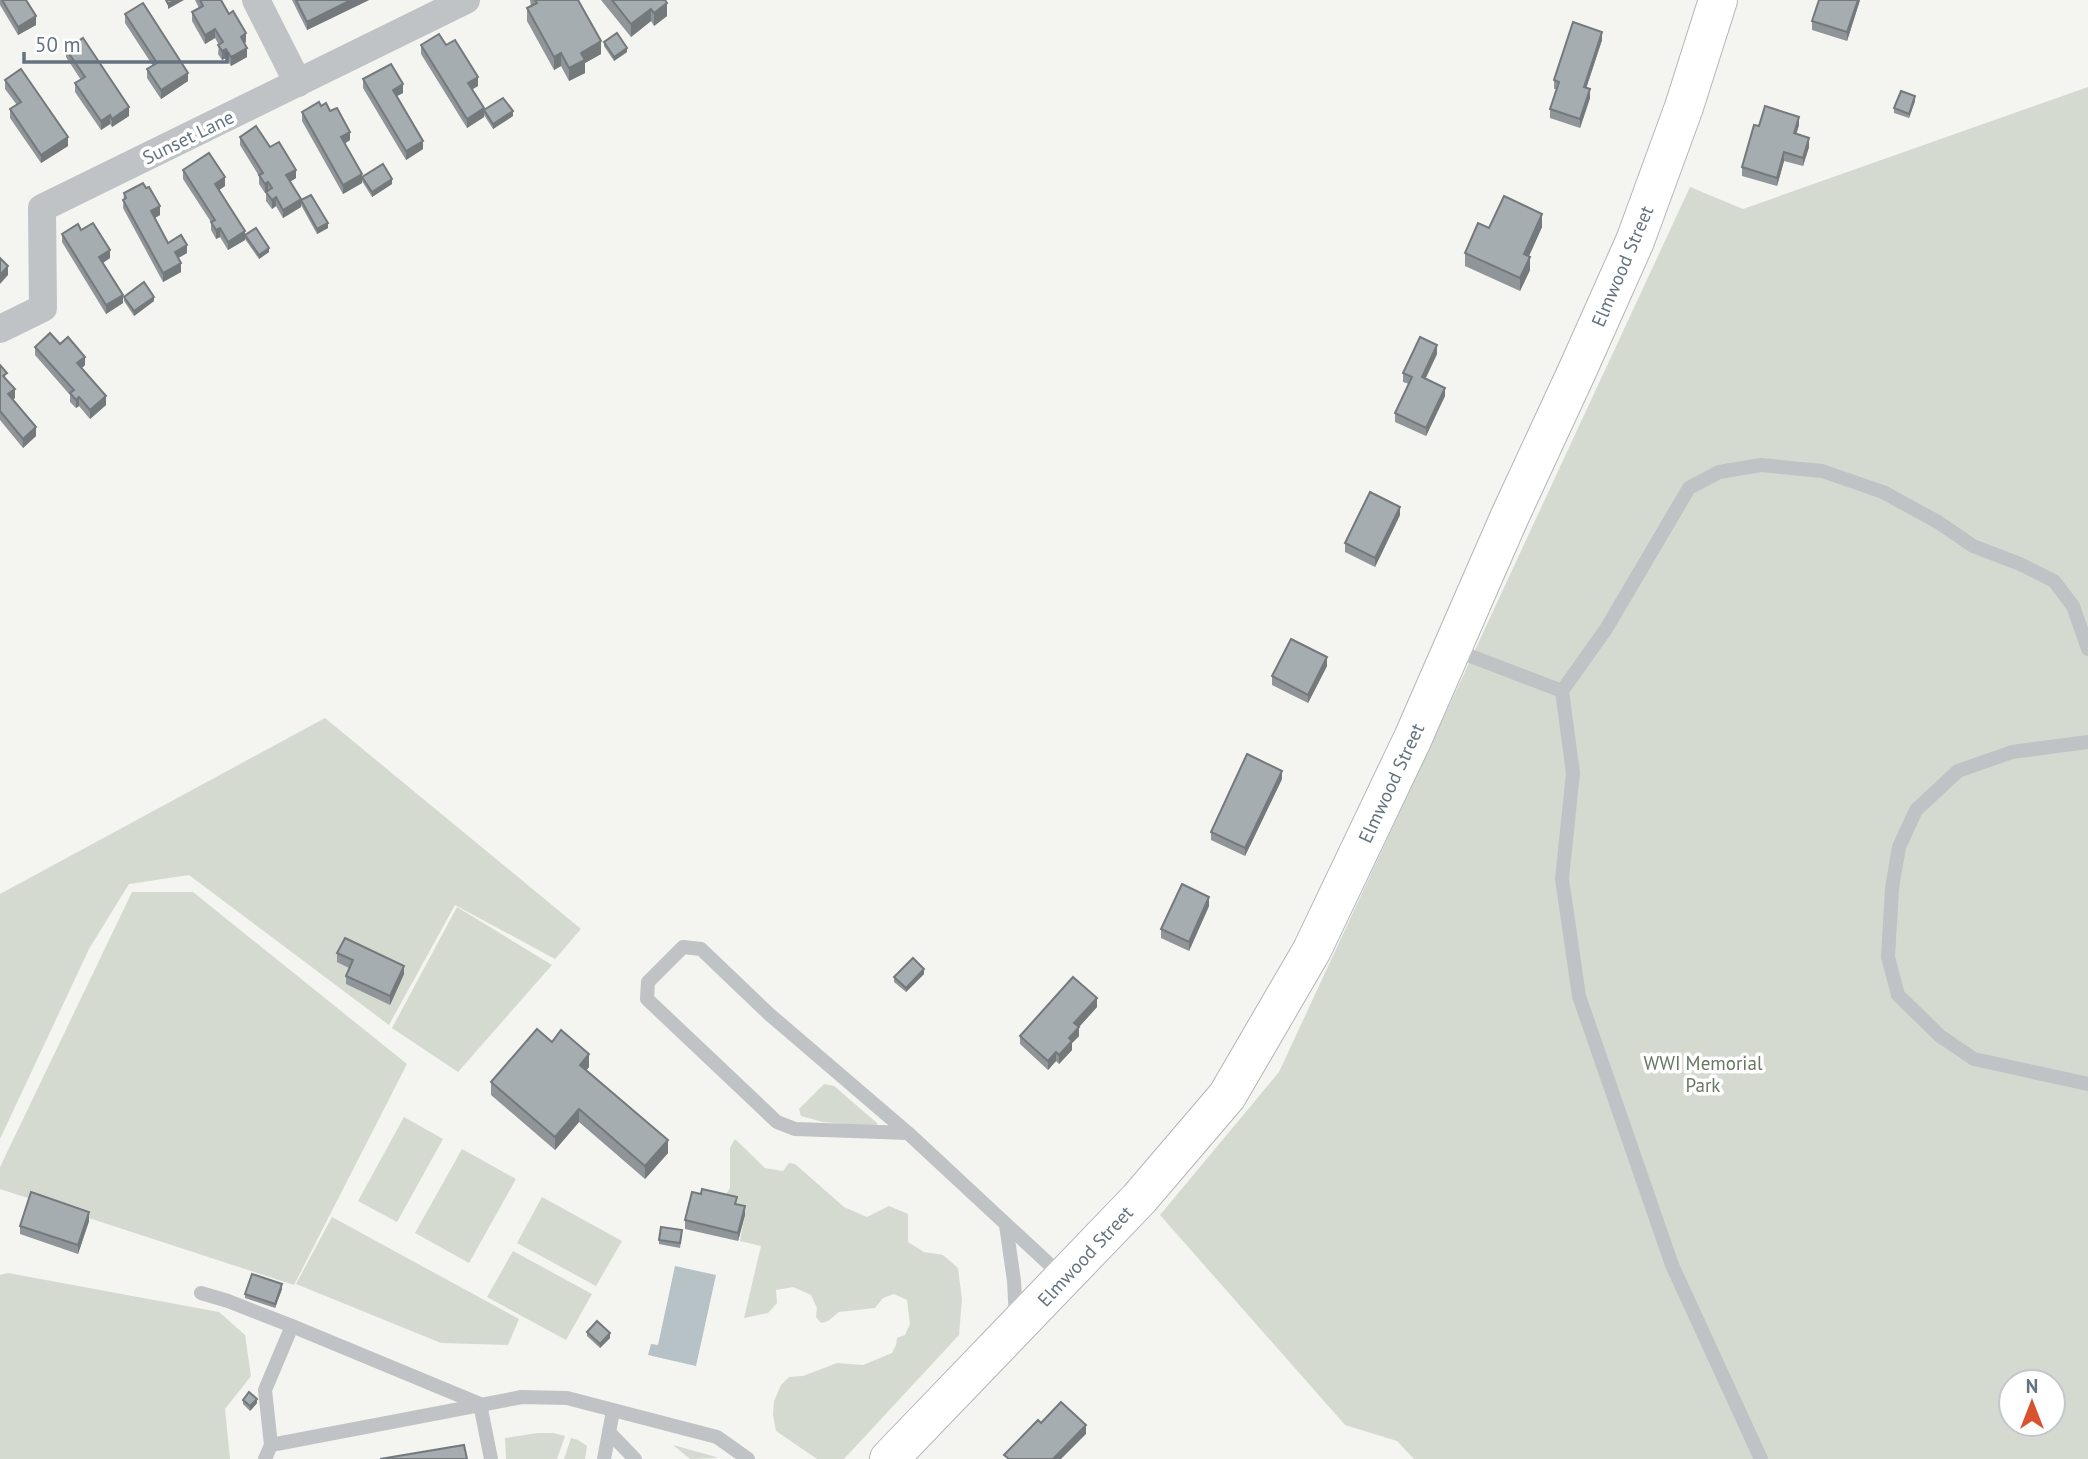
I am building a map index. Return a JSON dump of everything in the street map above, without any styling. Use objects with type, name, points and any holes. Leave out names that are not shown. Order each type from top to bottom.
[{"type":"main road","name":"Elmwood Street","points":[[889,1459],[1139,1199],[1227,1096],[1312,950],[1413,738],[1508,517],[1635,241],[1684,107],[1717,0]]},
{"type":"street","points":[[257,0],[298,83]]},
{"type":"street","name":"Sunset Lane","points":[[0,328],[43,307],[42,208],[466,0]]},
{"type":"lane","points":[[1761,1459],[1672,1265],[1579,996],[1562,879],[1573,774],[1562,691],[1606,629],[1689,488],[1719,472],[1761,465],[1822,471],[1883,492],[1938,522],[1973,546],[2020,564],[2054,581],[2073,606],[2088,649]]},
{"type":"lane","points":[[1451,649],[1562,691]]},
{"type":"lane","points":[[2088,743],[2012,752],[1958,771],[1916,810],[1899,847],[1892,888],[1888,957],[1898,995],[1940,1036],[1974,1059],[2088,1084]]},
{"type":"lane","points":[[908,1133],[795,1129],[777,1122],[648,999],[648,982],[683,947],[701,949],[769,1014],[908,1133],[1063,1278]]},
{"type":"lane","points":[[1006,1225],[1014,1281],[1016,1329]]},
{"type":"lane","points":[[201,1293],[292,1325],[480,1404]]},
{"type":"lane","points":[[265,1459],[271,1445],[265,1390],[292,1325]]},
{"type":"lane","points":[[271,1445],[522,1397],[567,1398],[717,1437],[748,1459]]},
{"type":"lane","points":[[480,1404],[491,1459]]},
{"type":"lane","points":[[604,1459],[613,1411]]},
{"type":"lane","points":[[610,1432],[635,1459]]},
{"type":"green space","name":"WWI Memorial Park","points":[[2088,87],[2088,1459],[1414,1459],[1397,1441],[1345,1425],[1160,1215],[1279,1072],[1690,187],[1743,209]]},
{"type":"green space","points":[[325,718],[581,929],[555,959],[455,905],[389,1025],[189,875],[129,884],[89,949],[0,1139],[0,894]]},
{"type":"green space","points":[[132,892],[193,892],[407,1064],[294,1285],[0,1189],[0,1167]]},
{"type":"green space","points":[[457,907],[552,965],[458,1072],[392,1028]]},
{"type":"green space","points":[[824,1084],[834,1086],[877,1123],[878,1127],[823,1122],[801,1116],[799,1109]]},
{"type":"green space","points":[[404,1117],[443,1139],[397,1222],[358,1201]]},
{"type":"green space","points":[[735,1139],[765,1168],[783,1171],[789,1163],[795,1164],[844,1207],[867,1217],[889,1206],[908,1214],[908,1242],[924,1252],[943,1255],[958,1268],[962,1299],[959,1335],[844,1459],[817,1459],[776,1431],[774,1401],[781,1385],[789,1377],[803,1376],[837,1363],[863,1365],[892,1353],[897,1338],[905,1335],[910,1324],[907,1300],[894,1294],[883,1298],[875,1308],[839,1312],[821,1323],[816,1317],[817,1308],[811,1295],[793,1287],[776,1290],[777,1303],[768,1313],[744,1318],[761,1246],[740,1241],[745,1214],[736,1212],[721,1202],[730,1188],[730,1148]]},
{"type":"green space","points":[[462,1149],[516,1179],[469,1263],[415,1233]]},
{"type":"green space","points":[[542,1197],[622,1241],[596,1286],[517,1243]]},
{"type":"green space","points":[[332,1217],[519,1319],[508,1345],[441,1343],[296,1284]]},
{"type":"green space","points":[[513,1251],[592,1294],[566,1340],[487,1297]]},
{"type":"green space","points":[[8,1273],[219,1312],[245,1335],[251,1376],[225,1409],[230,1459],[0,1459],[0,1275]]},
{"type":"green space","points":[[538,1433],[565,1436],[557,1459],[506,1459],[505,1438]]},
{"type":"green space","points":[[571,1438],[587,1446],[585,1459],[564,1459]]},
{"type":"green space","points":[[673,1445],[716,1457],[717,1458],[690,1459]]},
{"type":"shaded area","points":[[675,1266],[716,1275],[696,1366],[648,1355],[651,1344],[658,1345]]},
{"type":"building","points":[[2,0],[26,0],[36,16],[18,27]]},
{"type":"building","points":[[200,0],[221,0],[229,14],[233,11],[246,33],[241,37],[247,48],[231,57],[226,49],[222,51],[218,45],[223,42],[215,29],[205,35],[192,12],[203,6]]},
{"type":"building","points":[[296,0],[351,0],[307,22]]},
{"type":"building","points":[[535,0],[578,0],[601,41],[581,53],[585,60],[569,68],[561,53],[554,57],[527,8],[537,3]]},
{"type":"building","points":[[612,0],[665,0],[667,3],[654,13],[651,9],[631,24]]},
{"type":"building","points":[[1819,0],[1858,0],[1847,32],[1812,21]]},
{"type":"building","points":[[143,3],[188,73],[161,90],[147,69],[157,63],[125,14]]},
{"type":"building","points":[[1573,22],[1602,32],[1584,87],[1590,89],[1580,119],[1550,109],[1559,82],[1554,80]]},
{"type":"building","points":[[617,33],[627,48],[614,57],[604,42]]},
{"type":"building","points":[[439,34],[446,45],[455,40],[478,77],[468,83],[484,108],[467,119],[421,45]]},
{"type":"building","points":[[83,38],[129,107],[112,119],[110,115],[101,121],[75,83],[85,77],[66,49]]},
{"type":"building","points":[[391,64],[403,84],[393,90],[423,141],[406,151],[363,79]]},
{"type":"building","points":[[21,69],[68,137],[41,155],[10,109],[21,102],[5,80]]},
{"type":"building","points":[[1901,91],[1915,96],[1909,114],[1894,108]]},
{"type":"building","points":[[503,98],[513,111],[493,124],[484,110]]},
{"type":"building","points":[[319,102],[321,106],[326,103],[330,111],[337,108],[350,132],[341,137],[362,174],[343,185],[302,112]]},
{"type":"building","points":[[1765,106],[1799,117],[1794,133],[1809,138],[1803,158],[1784,152],[1777,178],[1742,167],[1754,125],[1759,126]]},
{"type":"building","points":[[256,126],[270,147],[279,142],[296,170],[286,175],[301,199],[283,210],[276,197],[272,200],[266,192],[272,188],[268,182],[265,184],[259,175],[263,173],[240,137]]},
{"type":"building","points":[[209,153],[225,177],[215,184],[245,231],[228,242],[220,228],[216,230],[211,222],[215,220],[183,170]]},
{"type":"building","points":[[383,164],[392,179],[372,192],[362,177]]},
{"type":"building","points":[[143,183],[146,188],[149,187],[160,206],[151,211],[168,243],[181,235],[187,245],[175,252],[181,263],[163,273],[123,200],[126,198],[124,193]]},
{"type":"building","points":[[311,195],[328,223],[317,229],[301,200]]},
{"type":"building","points":[[1504,196],[1542,214],[1524,254],[1530,257],[1520,278],[1465,253],[1478,223],[1489,228]]},
{"type":"building","points":[[93,223],[110,250],[99,257],[123,295],[106,305],[62,234],[78,224],[81,230]]},
{"type":"building","points":[[256,228],[269,248],[259,255],[245,235]]},
{"type":"building","points":[[0,258],[8,266],[0,275]]},
{"type":"building","points":[[144,282],[154,297],[134,311],[124,297]]},
{"type":"building","points":[[50,333],[60,344],[68,337],[85,357],[77,363],[106,396],[90,410],[79,397],[76,400],[70,393],[74,390],[35,347]]},
{"type":"building","points":[[1420,337],[1437,345],[1422,377],[1445,388],[1426,428],[1395,413],[1412,377],[1403,373]]},
{"type":"building","points":[[0,365],[7,373],[3,376],[15,389],[8,394],[36,427],[23,439],[0,411]]},
{"type":"building","points":[[1370,492],[1400,507],[1375,558],[1345,543]]},
{"type":"building","points":[[1291,639],[1327,657],[1308,695],[1272,676]]},
{"type":"building","points":[[1247,754],[1282,771],[1245,848],[1211,832]]},
{"type":"building","points":[[1182,884],[1209,897],[1189,942],[1161,929]]},
{"type":"building","points":[[345,938],[404,966],[390,996],[346,976],[353,960],[337,953]]},
{"type":"building","points":[[913,958],[924,969],[906,988],[894,977]]},
{"type":"building","points":[[1073,977],[1097,998],[1074,1023],[1079,1027],[1069,1038],[1072,1041],[1059,1055],[1056,1052],[1048,1061],[1020,1036]]},
{"type":"building","points":[[537,1029],[552,1042],[561,1030],[589,1054],[580,1065],[668,1140],[645,1166],[579,1109],[555,1137],[491,1082]]},
{"type":"building","points":[[702,1189],[737,1197],[735,1204],[745,1206],[738,1233],[685,1220],[692,1192],[701,1194]]},
{"type":"building","points":[[31,1192],[89,1212],[78,1245],[20,1226]]},
{"type":"building","points":[[661,1227],[682,1230],[680,1243],[659,1240]]},
{"type":"building","points":[[252,1274],[282,1284],[275,1304],[245,1294]]},
{"type":"building","points":[[597,1321],[610,1333],[600,1344],[587,1332]]},
{"type":"building","points":[[249,1392],[257,1399],[250,1406],[243,1400]]},
{"type":"building","points":[[1061,1402],[1086,1425],[1053,1459],[1009,1459],[1004,1455],[1038,1420],[1041,1423]]},
{"type":"building","points":[[464,1445],[467,1459],[380,1459]]}]
